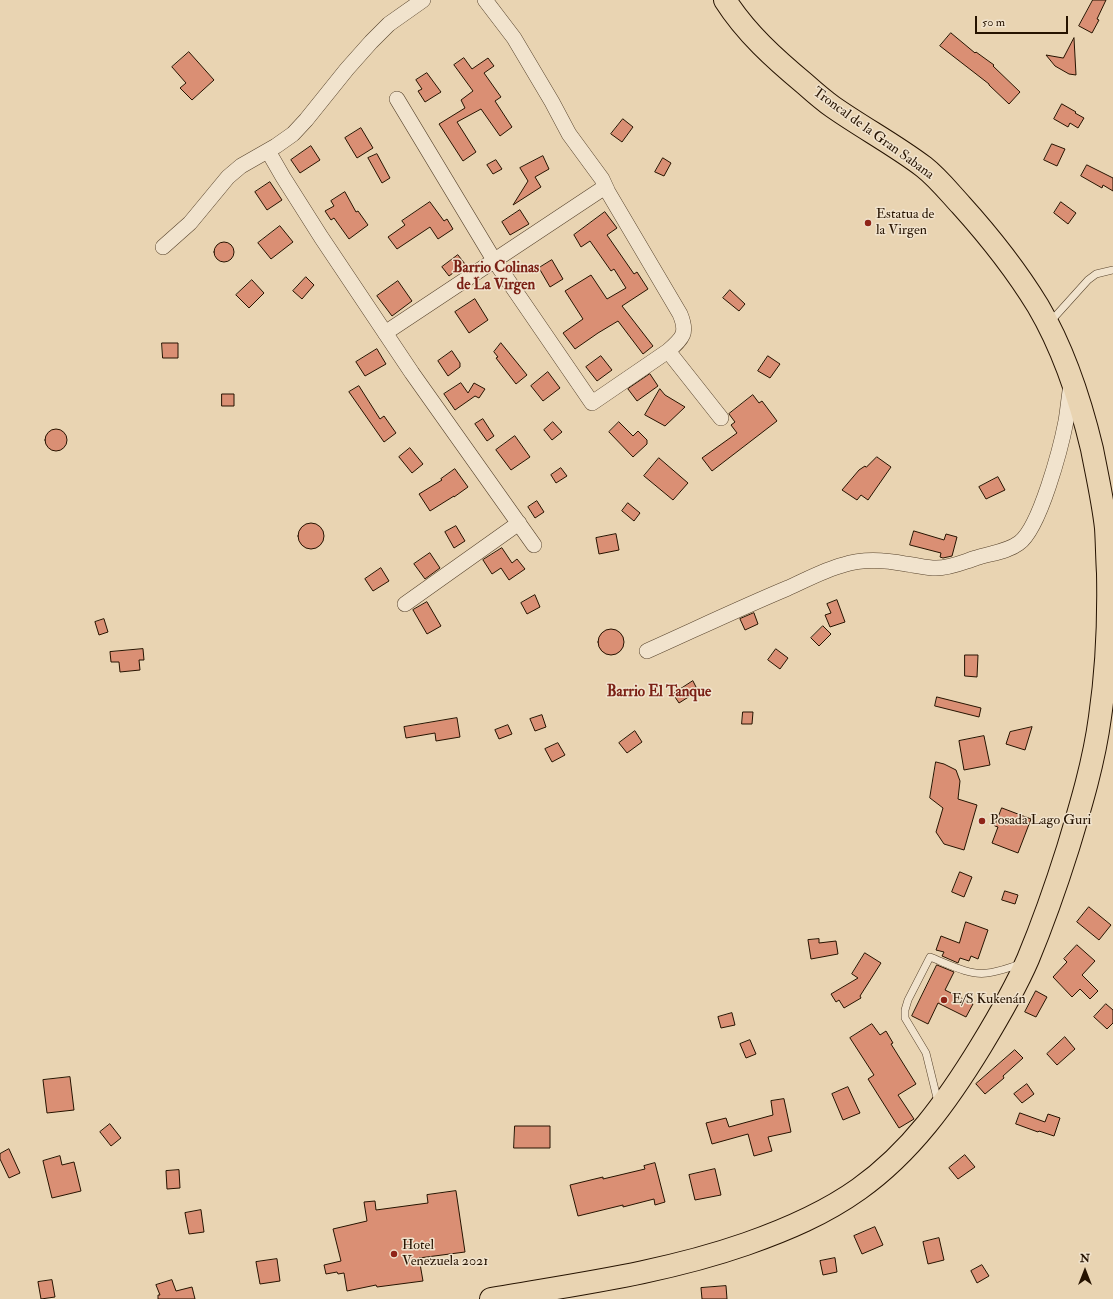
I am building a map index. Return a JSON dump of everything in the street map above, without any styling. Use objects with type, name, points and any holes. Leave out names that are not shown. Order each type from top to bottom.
[{"type":"highway","name":"Troncal de la Gran Sabana","points":[[490,1299],[616,1278],[717,1254],[784,1230],[809,1219],[860,1188],[901,1154],[939,1108],[960,1077],[992,1027],[1026,963],[1056,886],[1082,800],[1091,767],[1101,712],[1111,627],[1103,507],[1089,438],[1072,379],[1048,324],[1036,303],[999,251],[975,221],[941,183],[926,168],[830,106],[792,74],[746,29],[725,0]]},
{"type":"street","points":[[162,247],[190,222],[228,178],[241,166],[293,134],[347,69],[385,29],[407,11],[424,0]]},
{"type":"street","points":[[397,99],[494,260],[592,403],[668,351],[682,338],[684,330],[683,321],[605,187],[602,179],[569,134],[514,38],[485,0]]},
{"type":"street","points":[[268,150],[283,177],[321,237],[385,333],[534,546]]},
{"type":"street","points":[[385,333],[605,187]]},
{"type":"street","points":[[668,351],[721,418]]},
{"type":"street","points":[[647,651],[762,598],[843,565],[858,561],[875,560],[905,563],[925,568],[945,568],[1015,546],[1026,537],[1035,521],[1047,488],[1059,451],[1066,420],[1072,379]]},
{"type":"street","points":[[405,604],[519,523]]},
{"type":"lane","points":[[1048,324],[1088,280],[1096,274],[1113,270]]},
{"type":"lane","points":[[939,1108],[926,1052],[904,1014],[908,1000],[930,957],[965,970],[982,974],[1026,963]]},
{"type":"building","points":[[1093,0],[1106,0],[1097,19],[1099,20],[1092,33],[1079,26]]},
{"type":"building","points":[[951,33],[975,53],[976,52],[994,65],[993,66],[1020,92],[1009,104],[989,84],[940,46]]},
{"type":"building","points":[[1074,38],[1076,75],[1069,74],[1055,66],[1046,55],[1063,58]]},
{"type":"building","points":[[189,52],[214,80],[192,100],[180,88],[186,83],[172,67]]},
{"type":"building","points":[[464,58],[472,69],[488,58],[494,66],[484,73],[501,97],[495,101],[512,127],[500,136],[481,109],[457,122],[476,152],[463,161],[439,124],[465,108],[461,100],[473,91],[454,65]]},
{"type":"building","points":[[427,73],[441,92],[425,102],[418,91],[422,89],[416,80]]},
{"type":"building","points":[[1062,104],[1084,118],[1078,128],[1070,123],[1068,127],[1054,119]]},
{"type":"building","points":[[623,119],[633,127],[622,142],[611,134]]},
{"type":"building","points":[[361,128],[373,148],[357,158],[345,138]]},
{"type":"building","points":[[1052,144],[1065,149],[1057,166],[1044,160]]},
{"type":"building","points":[[311,146],[320,160],[300,173],[291,160]]},
{"type":"building","points":[[377,154],[390,178],[382,183],[368,158]]},
{"type":"building","points":[[543,156],[549,169],[535,177],[541,187],[513,205],[528,181],[520,168]]},
{"type":"building","points":[[663,158],[671,163],[664,176],[655,172]]},
{"type":"building","points":[[496,160],[502,169],[493,174],[487,165]]},
{"type":"building","points":[[1087,165],[1113,178],[1113,191],[1103,185],[1102,188],[1081,176]]},
{"type":"building","points":[[270,182],[282,200],[267,210],[255,192]]},
{"type":"building","points":[[345,192],[356,212],[358,211],[368,225],[349,239],[334,218],[331,220],[325,211],[334,206],[331,201]]},
{"type":"building","points":[[430,202],[444,221],[447,219],[453,229],[438,239],[430,227],[397,249],[388,237],[405,225],[402,221]]},
{"type":"building","points":[[1061,202],[1076,213],[1068,224],[1054,213]]},
{"type":"building","points":[[520,210],[529,224],[510,235],[502,222]]},
{"type":"building","points":[[605,212],[617,228],[607,235],[634,274],[637,272],[648,289],[622,306],[653,346],[643,354],[618,321],[575,349],[563,333],[583,319],[565,291],[591,275],[607,299],[626,288],[614,269],[611,271],[590,241],[581,247],[574,235]]},
{"type":"building","points":[[280,226],[293,242],[271,259],[258,243]]},
{"type":"building","points":[[224,242],[231,245],[234,252],[231,259],[224,262],[217,259],[214,252],[217,245]]},
{"type":"building","points":[[458,255],[465,264],[449,276],[442,267]]},
{"type":"building","points":[[552,260],[563,279],[550,287],[539,268]]},
{"type":"building","points":[[306,277],[314,285],[302,299],[293,291]]},
{"type":"building","points":[[252,280],[264,293],[249,308],[236,295]]},
{"type":"building","points":[[398,281],[412,301],[392,316],[377,296]]},
{"type":"building","points":[[730,290],[745,304],[739,311],[723,298]]},
{"type":"building","points":[[475,299],[488,320],[469,333],[455,312]]},
{"type":"building","points":[[162,343],[178,343],[178,358],[163,358]]},
{"type":"building","points":[[501,343],[527,375],[516,384],[496,358],[498,357],[494,352]]},
{"type":"building","points":[[377,349],[386,364],[365,376],[356,362]]},
{"type":"building","points":[[452,351],[460,363],[460,367],[448,376],[438,361]]},
{"type":"building","points":[[601,356],[612,370],[597,381],[586,367]]},
{"type":"building","points":[[768,356],[780,364],[770,378],[758,371]]},
{"type":"building","points":[[548,372],[560,388],[543,401],[531,386]]},
{"type":"building","points":[[650,374],[658,386],[637,401],[628,389]]},
{"type":"building","points":[[461,383],[468,393],[474,383],[485,389],[479,398],[475,396],[455,410],[444,394]]},
{"type":"building","points":[[359,386],[380,419],[384,416],[396,433],[384,442],[349,392]]},
{"type":"building","points":[[660,389],[665,395],[685,407],[665,426],[645,415]]},
{"type":"building","points":[[222,394],[234,394],[234,406],[222,406]]},
{"type":"building","points":[[753,395],[759,403],[762,401],[777,421],[712,471],[702,458],[737,433],[731,425],[735,422],[729,414]]},
{"type":"building","points":[[483,419],[494,436],[487,441],[475,424]]},
{"type":"building","points":[[553,422],[562,432],[552,440],[544,430]]},
{"type":"building","points":[[619,422],[633,436],[638,431],[647,440],[647,444],[633,457],[609,432]]},
{"type":"building","points":[[56,429],[64,432],[67,440],[64,448],[56,451],[48,448],[45,440],[48,432]]},
{"type":"building","points":[[515,436],[530,457],[511,470],[496,450]]},
{"type":"building","points":[[410,448],[423,464],[412,473],[399,457]]},
{"type":"building","points":[[877,457],[891,467],[868,500],[861,495],[857,500],[842,490],[859,470],[865,466],[866,467]]},
{"type":"building","points":[[659,458],[688,483],[673,500],[644,476]]},
{"type":"building","points":[[561,468],[567,476],[556,483],[551,475]]},
{"type":"building","points":[[455,469],[468,487],[430,511],[419,494],[442,480],[441,479]]},
{"type":"building","points":[[998,477],[1005,490],[986,499],[979,487]]},
{"type":"building","points":[[537,501],[544,512],[535,518],[528,507]]},
{"type":"building","points":[[628,503],[640,513],[634,521],[622,511]]},
{"type":"building","points":[[311,523],[320,527],[324,536],[320,545],[311,549],[302,545],[298,536],[302,527]]},
{"type":"building","points":[[456,526],[465,541],[454,548],[445,532]]},
{"type":"building","points":[[914,531],[944,540],[946,534],[957,537],[952,556],[943,558],[940,557],[941,553],[910,545]]},
{"type":"building","points":[[616,534],[619,550],[599,554],[596,538]]},
{"type":"building","points":[[502,548],[512,563],[517,559],[525,569],[509,580],[501,568],[492,574],[483,560]]},
{"type":"building","points":[[430,553],[440,568],[425,579],[414,564]]},
{"type":"building","points":[[381,568],[389,581],[373,591],[365,579]]},
{"type":"building","points":[[535,595],[540,607],[527,614],[521,603]]},
{"type":"building","points":[[837,600],[845,622],[830,627],[825,615],[831,613],[827,604]]},
{"type":"building","points":[[427,602],[441,626],[427,634],[413,610]]},
{"type":"building","points":[[754,613],[758,624],[745,630],[740,619]]},
{"type":"building","points":[[104,619],[108,632],[99,635],[95,622]]},
{"type":"building","points":[[823,626],[831,634],[819,646],[811,638]]},
{"type":"building","points":[[611,629],[620,633],[624,642],[620,651],[611,655],[602,651],[598,642],[602,633]]},
{"type":"building","points":[[143,649],[144,660],[139,660],[140,670],[120,672],[119,662],[111,662],[110,652]]},
{"type":"building","points":[[776,649],[788,658],[780,669],[768,660]]},
{"type":"building","points":[[965,655],[978,655],[977,677],[965,676]]},
{"type":"building","points":[[693,681],[698,691],[679,703],[673,694]]},
{"type":"building","points":[[937,697],[981,708],[979,717],[935,706]]},
{"type":"building","points":[[743,712],[753,712],[752,724],[742,724]]},
{"type":"building","points":[[542,715],[546,727],[535,731],[530,719]]},
{"type":"building","points":[[457,718],[460,737],[436,741],[435,733],[406,738],[404,727]]},
{"type":"building","points":[[508,725],[512,734],[499,739],[495,730]]},
{"type":"building","points":[[1032,727],[1025,750],[1006,744],[1010,732]]},
{"type":"building","points":[[635,731],[642,742],[627,753],[619,743]]},
{"type":"building","points":[[984,736],[990,765],[964,770],[959,741]]},
{"type":"building","points":[[558,743],[565,755],[552,762],[545,749]]},
{"type":"building","points":[[936,762],[956,770],[960,781],[958,799],[977,805],[964,850],[944,844],[936,832],[943,808],[930,798]]},
{"type":"building","points":[[1002,808],[1031,819],[1018,853],[992,843],[998,827],[995,826]]},
{"type":"building","points":[[960,872],[972,877],[964,897],[952,892]]},
{"type":"building","points":[[1005,891],[1018,895],[1015,904],[1002,900]]},
{"type":"building","points":[[1089,907],[1111,925],[1099,940],[1077,922]]},
{"type":"building","points":[[966,922],[988,930],[978,959],[971,956],[969,961],[960,958],[958,963],[942,956],[944,952],[936,950],[941,936],[959,943]]},
{"type":"building","points":[[819,939],[819,943],[836,941],[838,954],[811,959],[808,940]]},
{"type":"building","points":[[1077,945],[1095,961],[1082,975],[1098,991],[1090,999],[1080,989],[1072,997],[1053,977],[1067,962],[1064,959]]},
{"type":"building","points":[[865,953],[881,963],[860,996],[861,998],[844,1008],[839,1000],[836,1002],[831,994],[858,978],[852,974]]},
{"type":"building","points":[[937,965],[954,972],[945,990],[973,1004],[966,1017],[938,1003],[928,1024],[912,1016]]},
{"type":"building","points":[[1036,991],[1047,997],[1036,1017],[1025,1012]]},
{"type":"building","points":[[1106,1004],[1113,1010],[1113,1023],[1107,1029],[1094,1017]]},
{"type":"building","points":[[732,1013],[735,1025],[721,1028],[718,1017]]},
{"type":"building","points":[[872,1024],[880,1035],[886,1031],[893,1043],[891,1044],[916,1084],[898,1095],[914,1119],[899,1128],[868,1079],[874,1075],[850,1038]]},
{"type":"building","points":[[1065,1037],[1075,1049],[1057,1065],[1047,1054]]},
{"type":"building","points":[[750,1040],[756,1054],[746,1058],[740,1044]]},
{"type":"building","points":[[1015,1050],[1023,1058],[1003,1076],[1004,1078],[985,1094],[976,1084]]},
{"type":"building","points":[[70,1077],[74,1110],[47,1113],[43,1080]]},
{"type":"building","points":[[1027,1084],[1034,1094],[1022,1103],[1014,1094]]},
{"type":"building","points":[[848,1087],[860,1113],[843,1120],[832,1094]]},
{"type":"building","points":[[784,1099],[791,1132],[768,1137],[772,1151],[754,1156],[748,1134],[712,1144],[706,1123],[726,1118],[729,1127],[773,1115],[771,1101]]},
{"type":"building","points":[[1020,1113],[1045,1122],[1048,1114],[1060,1118],[1054,1136],[1016,1124]]},
{"type":"building","points":[[110,1124],[121,1138],[111,1146],[100,1132]]},
{"type":"building","points":[[515,1126],[550,1126],[550,1148],[514,1148]]},
{"type":"building","points":[[9,1149],[20,1173],[9,1178],[0,1159],[0,1154]]},
{"type":"building","points":[[965,1155],[975,1167],[958,1179],[949,1168]]},
{"type":"building","points":[[60,1156],[62,1165],[74,1162],[81,1191],[52,1198],[43,1161]]},
{"type":"building","points":[[655,1163],[665,1202],[655,1205],[654,1199],[578,1216],[570,1185],[645,1169],[644,1166]]},
{"type":"building","points":[[715,1169],[721,1195],[695,1200],[689,1175]]},
{"type":"building","points":[[179,1170],[180,1188],[167,1189],[166,1171]]},
{"type":"building","points":[[456,1191],[465,1252],[419,1258],[423,1281],[377,1287],[376,1285],[347,1291],[344,1273],[338,1274],[337,1272],[326,1274],[324,1265],[341,1261],[333,1229],[367,1221],[364,1202],[375,1201],[376,1210],[428,1203],[427,1195]]},
{"type":"building","points":[[201,1210],[204,1232],[189,1234],[185,1213]]},
{"type":"building","points":[[875,1227],[883,1245],[862,1254],[854,1236]]},
{"type":"building","points":[[939,1238],[944,1260],[928,1264],[923,1242]]},
{"type":"building","points":[[835,1258],[837,1272],[823,1275],[820,1261]]},
{"type":"building","points":[[277,1259],[280,1281],[260,1284],[256,1262]]},
{"type":"building","points":[[982,1265],[989,1276],[977,1283],[971,1271]]},
{"type":"building","points":[[52,1280],[55,1297],[41,1299],[38,1282]]},
{"type":"building","points":[[172,1280],[176,1291],[192,1287],[195,1299],[158,1299],[158,1295],[160,1295],[156,1285]]},
{"type":"building","points":[[726,1286],[727,1299],[702,1299],[701,1288]]},
{"type":"place","name":"Estatua de la Virgen","points":[[868,223]]},
{"type":"place","name":"Posada Lago Guri","points":[[982,821]]},
{"type":"place","name":"E/S Kukenán","points":[[944,1000]]},
{"type":"place","name":"Hotel Venezuela 2021","points":[[394,1254]]},
{"type":"district","name":"Barrio Colinas de La Virgen","points":[[496,278]]},
{"type":"district","name":"Barrio El Tanque","points":[[659,693]]}]
